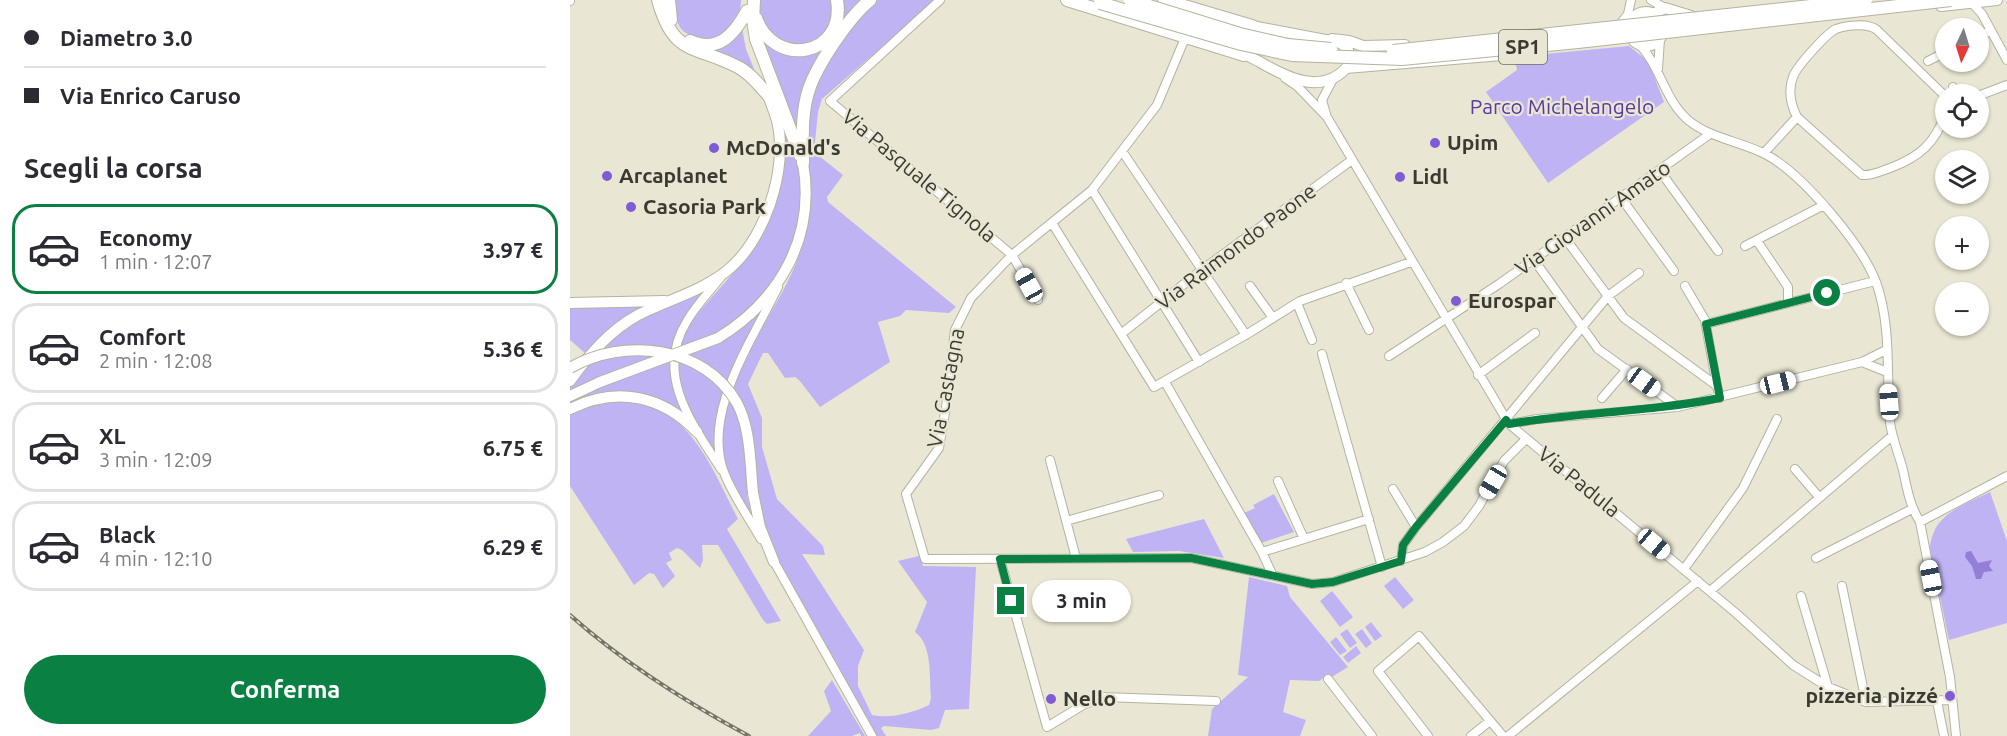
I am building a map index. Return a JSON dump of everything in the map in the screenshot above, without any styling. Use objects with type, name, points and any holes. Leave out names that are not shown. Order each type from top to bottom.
[{"type":"highway","points":[[658,0],[668,28],[684,46],[740,68],[768,96]]},
{"type":"highway","points":[[669,0],[670,19],[676,30],[692,42],[706,45],[727,39],[737,30],[749,4]]},
{"type":"highway","points":[[749,4],[764,33],[778,45],[799,51],[812,49],[828,39],[836,22],[837,0]]},
{"type":"highway","points":[[802,163],[803,120],[809,88],[835,41],[854,15],[870,0]]},
{"type":"highway","points":[[1067,0],[1244,55]]},
{"type":"highway","name":"SP1","points":[[1130,0],[1240,34],[1288,45],[1349,51],[1401,50],[1866,0]]},
{"type":"highway","points":[[1164,0],[1196,4],[1252,26]]},
{"type":"highway","name":"SP1","points":[[1094,2],[1241,44],[1292,55],[1402,59],[1578,42],[1951,0]]},
{"type":"highway","points":[[749,4],[751,41],[768,96]]},
{"type":"highway","points":[[749,4],[756,39],[802,163]]},
{"type":"main road","points":[[1653,14],[1665,8],[1688,16],[1828,0]]},
{"type":"main road","points":[[1346,68],[1480,58],[1637,42],[1651,45],[1660,39],[1992,1]]},
{"type":"main road","points":[[1332,39],[1348,50],[1350,57],[1346,68],[1333,79],[1309,83],[1281,75],[1244,55],[1238,44],[1239,35],[1243,29],[1252,26],[1349,41],[1363,46],[1417,45],[1628,21],[1644,12],[1653,14],[1662,22],[1660,39]]},
{"type":"main road","points":[[1628,21],[1630,33],[1637,42]]},
{"type":"main road","points":[[572,375],[613,332],[637,316],[698,290],[726,272],[757,233],[776,187],[780,142],[777,122],[768,96]]},
{"type":"main road","points":[[570,396],[600,382],[718,338],[755,310],[782,279],[794,257],[804,220],[806,196],[802,163]]},
{"type":"main road","points":[[570,303],[671,301]]},
{"type":"main road","points":[[572,375],[594,356],[612,351],[634,349],[674,356],[703,368],[723,385],[737,404],[747,435],[759,530],[774,562]]},
{"type":"main road","points":[[570,409],[583,402],[608,396],[640,397],[676,413],[697,432]]},
{"type":"street","name":"Via Pasquale Tignola","points":[[940,0],[830,101],[1012,255]]},
{"type":"street","points":[[1652,1],[1665,8]]},
{"type":"street","points":[[1652,1],[1653,14]]},
{"type":"street","points":[[1982,14],[1992,1]]},
{"type":"street","points":[[1628,21],[1630,3]]},
{"type":"street","points":[[1972,3],[1982,14],[2007,60]]},
{"type":"street","points":[[1935,86],[1873,27],[1838,29],[1802,63],[1792,78],[1790,96],[1797,117],[1860,174],[1867,176],[1918,156],[1935,138]]},
{"type":"street","name":"Via Castagna","points":[[1000,559],[925,559],[906,494],[939,448],[955,330],[971,298],[1012,255],[1092,190],[1157,105],[1185,38]]},
{"type":"street","points":[[1658,73],[1660,39]]},
{"type":"street","points":[[1637,42],[1650,56],[1668,96],[1688,119],[1710,134],[1764,153],[1811,190],[1856,248],[1875,281],[1886,324],[1892,436],[1912,509],[1920,522],[1950,677],[1956,736]]},
{"type":"street","points":[[1928,61],[1935,58]]},
{"type":"street","name":"Via Padula","points":[[1281,75],[1297,86],[1327,117],[1478,375],[1508,422],[1526,439],[1710,591],[1793,665],[1828,687],[1866,702],[1951,700]]},
{"type":"street","points":[[1327,117],[1322,99],[1333,79]]},
{"type":"street","points":[[1989,92],[2007,85]]},
{"type":"street","points":[[1764,153],[1797,117]]},
{"type":"street","name":"Via Giovanni Amato","points":[[1389,356],[1446,321],[1622,199],[1710,134]]},
{"type":"street","points":[[1122,151],[1246,335]]},
{"type":"street","name":"Via Raimondo Paone","points":[[1121,334],[1203,269],[1352,160]]},
{"type":"street","points":[[1660,171],[1718,251]]},
{"type":"street","points":[[1092,190],[1199,362]]},
{"type":"street","points":[[1622,199],[1674,271]]},
{"type":"street","points":[[1745,246],[1824,206]]},
{"type":"street","points":[[1052,224],[1154,387],[1297,303],[1346,283],[1411,262]]},
{"type":"street","points":[[1565,238],[1624,318],[1718,386]]},
{"type":"street","points":[[1757,241],[1788,287],[1788,303]]},
{"type":"street","points":[[1012,255],[1038,300]]},
{"type":"street","points":[[1534,260],[1598,349],[1678,407]]},
{"type":"street","points":[[726,272],[687,321],[676,347],[674,362],[676,387],[697,432],[759,530]]},
{"type":"street","points":[[1401,561],[1403,545],[1416,527],[1508,422],[1608,296],[1639,273]]},
{"type":"street","points":[[725,476],[719,453],[720,413],[782,279]]},
{"type":"street","points":[[1706,324],[1875,281]]},
{"type":"street","points":[[1346,283],[1369,330]]},
{"type":"street","points":[[1250,286],[1273,318]]},
{"type":"street","points":[[1685,286],[1706,324],[1720,398]]},
{"type":"street","points":[[1297,303],[1312,340]]},
{"type":"street","points":[[1478,375],[1535,333]]},
{"type":"street","points":[[1508,422],[1678,407],[1862,362],[1886,350]]},
{"type":"street","points":[[1322,354],[1382,567]]},
{"type":"street","points":[[1862,362],[1887,372]]},
{"type":"street","points":[[1602,398],[1627,369]]},
{"type":"street","points":[[1165,382],[1262,552],[1272,574]]},
{"type":"street","points":[[1684,569],[1743,488],[1777,419]]},
{"type":"street","points":[[1710,591],[1892,436]]},
{"type":"street","points":[[1216,701],[1103,697],[1083,705],[1046,731],[1000,559],[1191,558],[1312,584],[1333,582],[1425,552],[1464,526],[1479,506],[1504,461],[1526,439]]},
{"type":"street","points":[[1050,460],[1076,558]]},
{"type":"street","points":[[1795,469],[1819,497]]},
{"type":"street","points":[[1920,522],[2007,476]]},
{"type":"street","points":[[1278,481],[1304,539]]},
{"type":"street","points":[[1393,489],[1416,527]]},
{"type":"street","points":[[1066,521],[1159,495]]},
{"type":"street","points":[[1816,558],[1912,509]]},
{"type":"street","points":[[1262,552],[1369,519]]},
{"type":"street","points":[[774,562],[872,736]]},
{"type":"street","points":[[1508,736],[1698,581]]},
{"type":"street","points":[[1842,586],[1866,702]]},
{"type":"street","points":[[1801,596],[1828,687]]},
{"type":"street","points":[[1428,736],[1378,671],[1419,636],[1503,736]]},
{"type":"street","points":[[1328,679],[1372,736]]},
{"type":"street","points":[[1937,701],[1944,736]]},
{"type":"street","points":[[1471,736],[1490,721]]},
{"type":"green space","points":[[673,0],[741,0],[737,21],[713,41],[694,37],[682,30],[676,19]]},
{"type":"green space","points":[[756,0],[833,0],[834,20],[818,41],[791,46],[762,27]]},
{"type":"green space","points":[[839,0],[866,0],[822,58],[800,146],[759,34],[767,42],[818,50]]},
{"type":"green space","points":[[878,0],[936,0],[822,99],[818,112],[814,152],[843,175],[827,197],[828,202],[956,307],[949,313],[906,310],[900,316],[878,322],[890,362],[820,407],[799,380],[795,377],[785,378],[768,353],[763,353],[748,384],[762,418],[762,447],[777,499],[823,546],[825,555],[802,554],[864,650],[858,666],[858,686],[872,715],[893,716],[908,713],[929,705],[931,698],[927,653],[921,638],[915,632],[927,602],[898,561],[919,556],[923,566],[976,567],[969,709],[945,710],[939,728],[931,730],[884,726],[881,728],[886,736],[875,736],[800,606],[765,535],[755,494],[747,495],[752,517],[730,477],[721,444],[726,407],[735,382],[797,262],[805,237],[809,200],[807,124],[813,87],[841,40]]},
{"type":"green space","points":[[742,28],[746,49],[758,79],[699,48]]},
{"type":"green space","name":"Parco Michelangelo","points":[[1629,46],[1648,61],[1664,102],[1548,183],[1486,92],[1517,70],[1514,57]]},
{"type":"green space","points":[[780,117],[800,173],[800,215],[792,249],[771,288],[713,344],[766,303],[731,376],[720,414],[716,454],[683,398],[678,368],[680,346],[689,323],[741,264],[769,220]]},
{"type":"green space","points":[[705,292],[690,311],[672,380],[675,395],[685,418],[634,395],[570,408],[570,385],[587,363],[621,331],[645,316]]},
{"type":"green space","points":[[653,305],[586,354],[570,340],[570,308]]},
{"type":"green space","points":[[614,400],[643,403],[664,412],[692,437],[703,452],[738,519],[727,529],[781,621],[767,624],[763,620],[718,545],[702,545],[703,560],[700,568],[682,550],[677,548],[669,553],[672,560],[666,563],[675,576],[663,588],[654,574],[649,573],[634,585],[570,486],[570,415],[583,408]]},
{"type":"green space","points":[[1990,492],[2007,541],[2007,623],[1949,640],[1930,549],[1932,537],[1942,519],[1959,507]]},
{"type":"green space","points":[[1274,494],[1294,532],[1261,543],[1244,513],[1255,508],[1253,505]]},
{"type":"green space","points":[[1204,519],[1224,558],[1179,551],[1133,552],[1126,539]]},
{"type":"green space","points":[[1249,577],[1287,586],[1290,597],[1348,667],[1330,678],[1328,675],[1319,681],[1290,680],[1283,712],[1306,720],[1300,736],[1208,736],[1212,709],[1248,677],[1238,675]]},
{"type":"green space","points":[[1395,577],[1414,600],[1403,609],[1384,586]]},
{"type":"green space","points":[[1332,591],[1353,617],[1340,627],[1320,601]]},
{"type":"green space","points":[[1371,622],[1382,636],[1375,641],[1365,627]]},
{"type":"green space","points":[[1347,629],[1357,643],[1350,648],[1340,634]]},
{"type":"green space","points":[[1362,629],[1372,643],[1366,648],[1355,634]]},
{"type":"green space","points":[[1336,637],[1347,651],[1340,655],[1330,642]]},
{"type":"green space","points":[[1356,646],[1361,653],[1348,663],[1343,657]]},
{"type":"green space","points":[[832,680],[865,736],[861,736],[860,733],[852,736],[808,736],[831,711],[824,691]]},
{"type":"shaded area","points":[[1971,551],[1978,563],[1992,560],[1989,566],[1993,571],[1984,572],[1981,579],[1976,579],[1972,566],[1965,557],[1966,552]]},
{"type":"railway","points":[[570,615],[656,681],[749,736]]},
{"type":"place","name":"Upim","points":[[1435,143]]},
{"type":"place","name":"McDonald's","points":[[714,148]]},
{"type":"place","name":"Arcaplanet","points":[[607,176]]},
{"type":"place","name":"Lidl","points":[[1400,177]]},
{"type":"place","name":"Casoria Park","points":[[631,207]]},
{"type":"place","name":"Eurospar","points":[[1456,301]]},
{"type":"place","name":"pizzeria pizzé","points":[[1950,696]]},
{"type":"place","name":"Nello","points":[[1051,699]]},
{"type":"route","points":[[1011,601],[1000,559],[1150,556],[1191,558],[1222,562],[1312,584],[1333,582],[1401,561],[1403,545],[1416,527],[1506,420],[1509,424],[1537,419],[1678,407],[1720,398],[1706,324],[1827,293]]}]
